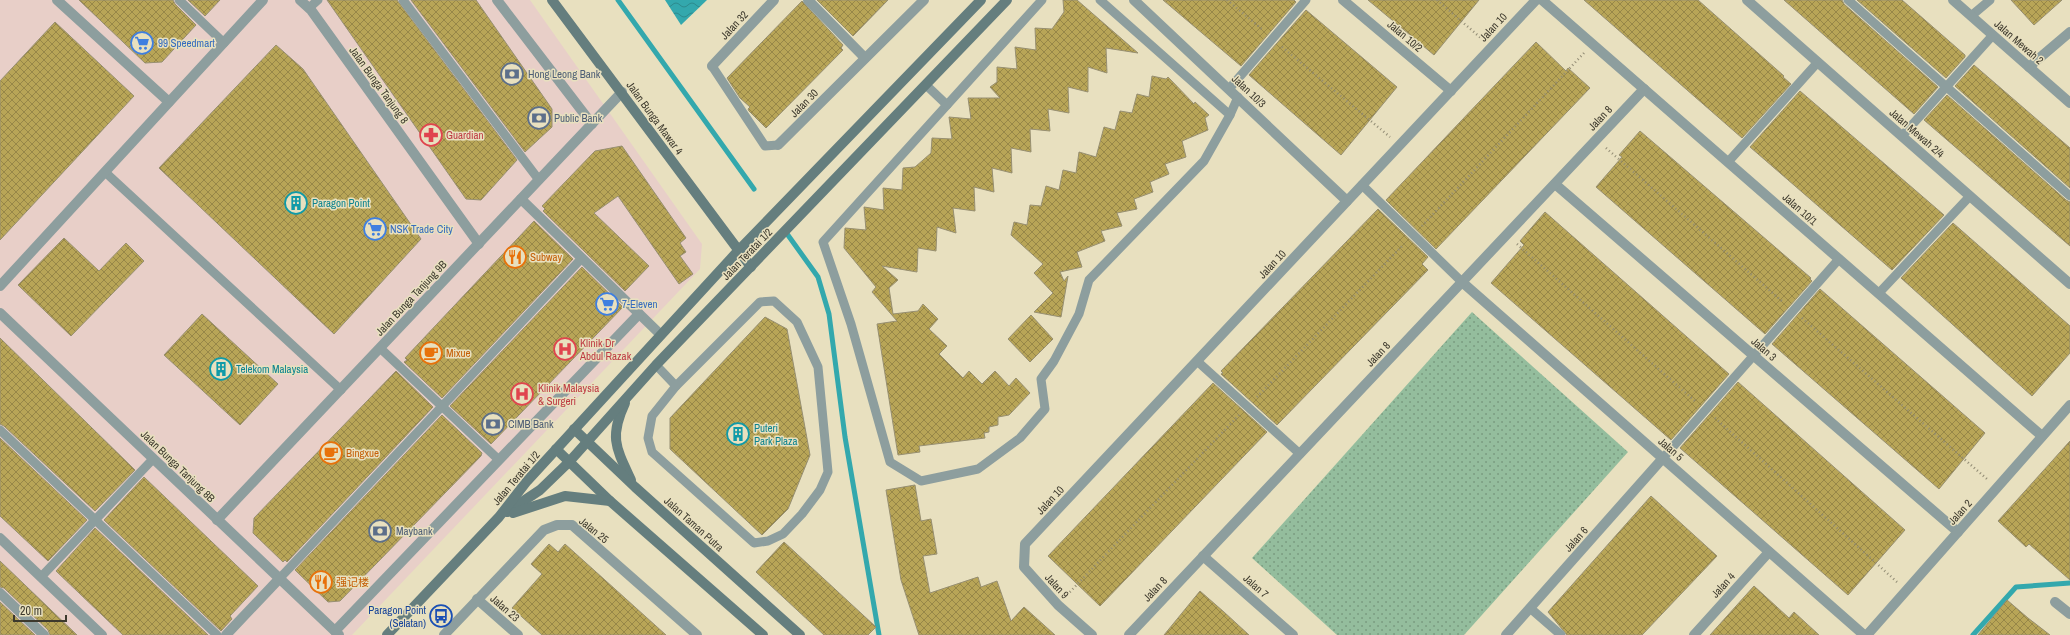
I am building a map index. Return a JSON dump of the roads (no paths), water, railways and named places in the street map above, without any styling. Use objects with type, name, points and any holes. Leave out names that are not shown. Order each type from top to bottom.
[{"type":"main road","name":"Jalan Bunga Mawar 4","points":[[552,0],[751,267]]},
{"type":"main road","name":"Jalan Teratai 1/2","points":[[388,635],[499,518],[527,481],[738,250],[981,0]]},
{"type":"main road","name":"Jalan Teratai 1/2","points":[[499,518],[540,490],[569,462],[656,365],[1007,0]]},
{"type":"main road","points":[[629,394],[621,412],[615,442],[619,455],[635,487]]},
{"type":"main road","name":"Jalan Taman Putra","points":[[574,429],[635,487],[800,635]]},
{"type":"main road","points":[[556,449],[610,501],[763,635]]},
{"type":"main road","points":[[499,518],[565,496],[610,501]]},
{"type":"street","points":[[57,0],[169,102]]},
{"type":"street","points":[[0,286],[263,0]]},
{"type":"street","name":"Jalan Bunga Tanjung 8","points":[[300,0],[309,8],[479,244]]},
{"type":"street","points":[[497,0],[592,124]]},
{"type":"street","name":"Jalan 32","points":[[712,66],[774,0]]},
{"type":"street","points":[[808,0],[866,58]]},
{"type":"street","name":"Jalan 30","points":[[778,145],[924,0]]},
{"type":"street","name":"Jalan 10/3","points":[[1134,0],[1347,201]]},
{"type":"street","name":"Jalan 10/2","points":[[1343,0],[1451,91]]},
{"type":"street","name":"Jalan 10","points":[[1025,544],[1536,0]]},
{"type":"street","name":"Jalan 10/1","points":[[1542,0],[2042,436]]},
{"type":"street","name":"Jalan Mewah 2/4","points":[[1747,0],[1970,196],[2068,279]]},
{"type":"street","name":"Jalan Mewah 2","points":[[1953,0],[2070,103]]},
{"type":"street","points":[[2029,67],[2070,32]]},
{"type":"street","name":"Jalan 8","points":[[1129,635],[1644,89]]},
{"type":"street","name":"Jalan Bunga Tanjung 9B","points":[[217,520],[622,92]]},
{"type":"street","name":"Jalan 3","points":[[1555,184],[1958,532]]},
{"type":"street","points":[[521,199],[660,334]]},
{"type":"street","name":"Jalan 5","points":[[1462,282],[1865,635]]},
{"type":"street","name":"Jalan Bunga Tanjung 8B","points":[[0,313],[337,633]]},
{"type":"street","points":[[337,633],[499,460],[639,314]]},
{"type":"street","name":"Jalan 2","points":[[1865,635],[2070,405]]},
{"type":"street","name":"Jalan 6","points":[[1506,635],[1663,458]]},
{"type":"street","name":"Jalan 25","points":[[444,635],[544,530],[557,525],[572,525],[697,635]]},
{"type":"street","points":[[0,538],[102,635]]},
{"type":"street","name":"Jalan 9","points":[[1025,544],[1024,567],[1058,605],[1092,635]]},
{"type":"street","name":"Jalan 4","points":[[1694,635],[1769,552]]},
{"type":"street","name":"Jalan 7","points":[[1203,556],[1293,635]]},
{"type":"street","points":[[226,635],[279,579]]},
{"type":"street","points":[[0,593],[44,635]]},
{"type":"street","name":"Jalan 23","points":[[477,600],[518,635]]},
{"type":"street","points":[[2055,602],[2070,614]]},
{"type":"lane","points":[[179,0],[224,42]]},
{"type":"lane","points":[[309,8],[318,0]]},
{"type":"lane","points":[[403,0],[539,180]]},
{"type":"lane","points":[[1042,0],[823,242],[851,324],[890,462],[921,481],[978,469],[1020,438],[1045,409],[1041,379],[1054,361],[1079,314],[1089,280],[1204,161],[1238,97]]},
{"type":"lane","points":[[1100,0],[1230,114]]},
{"type":"lane","points":[[1229,89],[1306,0]]},
{"type":"lane","points":[[1848,0],[2070,196]]},
{"type":"lane","points":[[1971,16],[1990,0]]},
{"type":"lane","points":[[1902,136],[1993,35]]},
{"type":"lane","points":[[1728,162],[1818,62]]},
{"type":"lane","name":"Jalan 30","points":[[712,66],[765,146],[778,145]]},
{"type":"lane","points":[[926,85],[946,105]]},
{"type":"lane","points":[[105,172],[341,390]]},
{"type":"lane","points":[[1362,185],[1462,282]]},
{"type":"lane","points":[[1878,293],[1970,196]]},
{"type":"lane","points":[[279,579],[582,258]]},
{"type":"lane","points":[[1663,458],[1840,259]]},
{"type":"lane","points":[[774,301],[797,322],[818,367],[828,472],[820,490],[802,514],[783,534],[768,541],[754,543],[652,452],[648,438],[652,416],[676,386],[760,302],[774,301]]},
{"type":"lane","points":[[380,348],[499,460]]},
{"type":"lane","points":[[1197,360],[1300,454]]},
{"type":"lane","points":[[656,365],[676,386]]},
{"type":"lane","points":[[0,430],[217,635]]},
{"type":"lane","points":[[41,577],[153,459]]},
{"type":"lane","points":[[1530,608],[1561,635]]},
{"type":"water","points":[[665,0],[707,0],[681,25]]},
{"type":"waterway","points":[[618,0],[754,189]]},
{"type":"waterway","points":[[785,231],[818,277],[829,314],[845,437],[879,635]]},
{"type":"waterway","points":[[1973,635],[2016,587],[2070,583]]},
{"type":"place","name":"99 Speedmart","points":[[142,43]]},
{"type":"place","name":"Hong Leong Bank","points":[[512,74]]},
{"type":"place","name":"Public Bank","points":[[539,118]]},
{"type":"place","name":"Guardian","points":[[431,135]]},
{"type":"place","name":"Paragon Point","points":[[296,203]]},
{"type":"place","name":"NSK Trade City","points":[[375,229]]},
{"type":"place","name":"Subway","points":[[515,257]]},
{"type":"place","name":"7-Eleven","points":[[607,304]]},
{"type":"place","name":"Klinik Dr Abdul Razak","points":[[565,349]]},
{"type":"place","name":"Mixue","points":[[431,353]]},
{"type":"place","name":"Telekom Malaysia","points":[[221,369]]},
{"type":"place","name":"Klinik Malaysia & Surgeri","points":[[522,394]]},
{"type":"place","name":"CIMB Bank","points":[[493,424]]},
{"type":"place","name":"Puteri Park Plaza","points":[[738,434]]},
{"type":"place","name":"Bingxue","points":[[331,453]]},
{"type":"place","name":"Maybank","points":[[380,531]]},
{"type":"place","name":"强记楼","points":[[321,582]]},
{"type":"place","name":"Paragon Point (Selatan)","points":[[441,616]]}]
